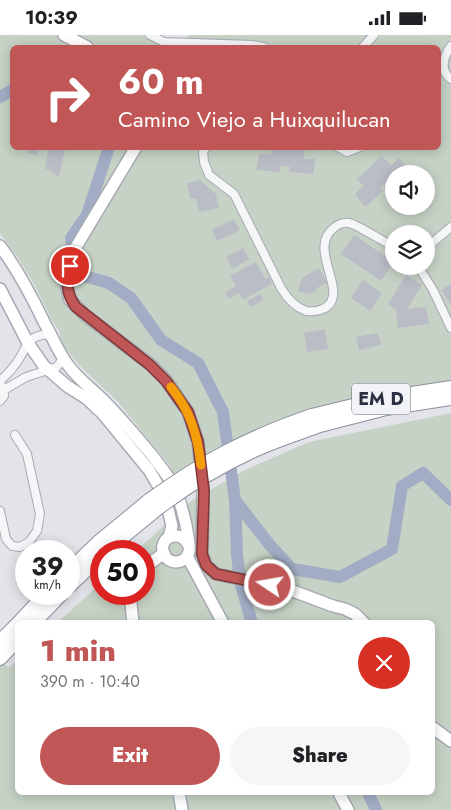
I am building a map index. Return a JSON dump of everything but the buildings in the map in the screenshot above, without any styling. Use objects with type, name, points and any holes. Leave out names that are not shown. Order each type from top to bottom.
[{"type":"highway","name":"EM D","points":[[316,421],[377,400],[451,388]]},
{"type":"highway","name":"EM D","points":[[116,540],[183,477],[218,455],[264,433],[316,421],[451,398]]},
{"type":"highway","name":"EM D","points":[[80,561],[105,538],[152,506]]},
{"type":"highway","points":[[80,575],[90,566]]},
{"type":"highway","points":[[21,620],[35,605]]},
{"type":"highway","points":[[36,620],[50,605]]},
{"type":"highway","points":[[0,642],[15,626]]},
{"type":"highway","points":[[0,658],[15,642]]},
{"type":"main road","points":[[64,35],[83,45]]},
{"type":"main road","points":[[134,150],[76,247],[70,266],[67,288],[70,300],[76,307],[150,365],[166,381],[188,412],[198,442],[204,491],[202,554],[206,565],[216,574],[285,589],[333,607],[344,609],[356,614],[361,620]]},
{"type":"main road","points":[[0,246],[24,282],[63,358],[77,376],[136,435],[173,485],[184,519],[189,550],[187,556],[182,561],[176,562],[167,559],[164,553],[164,544],[169,537],[172,526],[165,497],[148,470],[103,414],[86,398],[67,386],[50,369],[44,366],[28,343],[0,289]]},
{"type":"main road","points":[[169,537],[182,537],[188,544]]},
{"type":"main road","points":[[155,560],[164,553]]},
{"type":"main road","points":[[187,556],[221,620]]},
{"type":"main road","points":[[131,605],[133,620]]},
{"type":"main road","points":[[435,729],[451,741]]},
{"type":"main road","points":[[179,795],[182,810]]},
{"type":"main road","points":[[340,795],[348,810]]},
{"type":"street","points":[[150,35],[164,42],[252,45]]},
{"type":"street","points":[[365,45],[374,35]]},
{"type":"street","points":[[450,50],[443,66],[446,74],[451,79]]},
{"type":"street","points":[[204,150],[204,162],[209,175],[234,194],[281,288],[287,298],[302,309],[312,312],[320,310],[328,306],[334,299],[334,291],[324,255],[330,230],[338,225],[350,223],[385,242]]},
{"type":"street","points":[[435,240],[451,227]]},
{"type":"street","points":[[424,275],[451,328]]},
{"type":"street","points":[[1,385],[28,343],[36,336],[43,334],[51,335]]},
{"type":"street","points":[[1,385],[58,367],[63,358]]},
{"type":"street","points":[[0,401],[4,396],[1,385]]},
{"type":"street","points":[[0,511],[6,539],[12,546],[20,547],[29,542],[37,531],[40,514],[28,453],[16,435]]},
{"type":"green space","points":[[0,35],[149,35],[175,40],[190,35],[451,35],[451,381],[382,390],[337,405],[176,477],[167,462],[118,402],[79,365],[63,345],[59,331],[34,284],[0,233]]},
{"type":"green space","points":[[451,413],[451,810],[0,810],[0,659],[9,668],[15,662],[15,795],[435,795],[435,620],[60,620],[77,605],[80,605],[80,602],[90,593],[90,605],[155,605],[155,540],[148,540],[191,501],[245,470],[309,442]]},
{"type":"waterway","points":[[0,97],[10,91]]},
{"type":"waterway","points":[[108,150],[87,215],[71,238],[75,258],[84,276],[109,283],[131,298],[161,340],[198,363],[223,412],[235,500],[239,572]]},
{"type":"waterway","points":[[235,500],[269,544],[292,569],[340,577],[392,549],[402,486],[423,473],[451,500]]},
{"type":"waterway","points":[[241,585],[251,620]]},
{"type":"waterway","points":[[369,795],[376,810]]},
{"type":"slow traffic","points":[[171,387],[188,412],[194,425],[201,465]]},
{"type":"route","points":[[70,266],[67,276],[67,288],[70,300],[104,330],[150,365],[166,381],[177,394],[194,425],[204,491],[203,561],[216,574],[270,585]]}]
